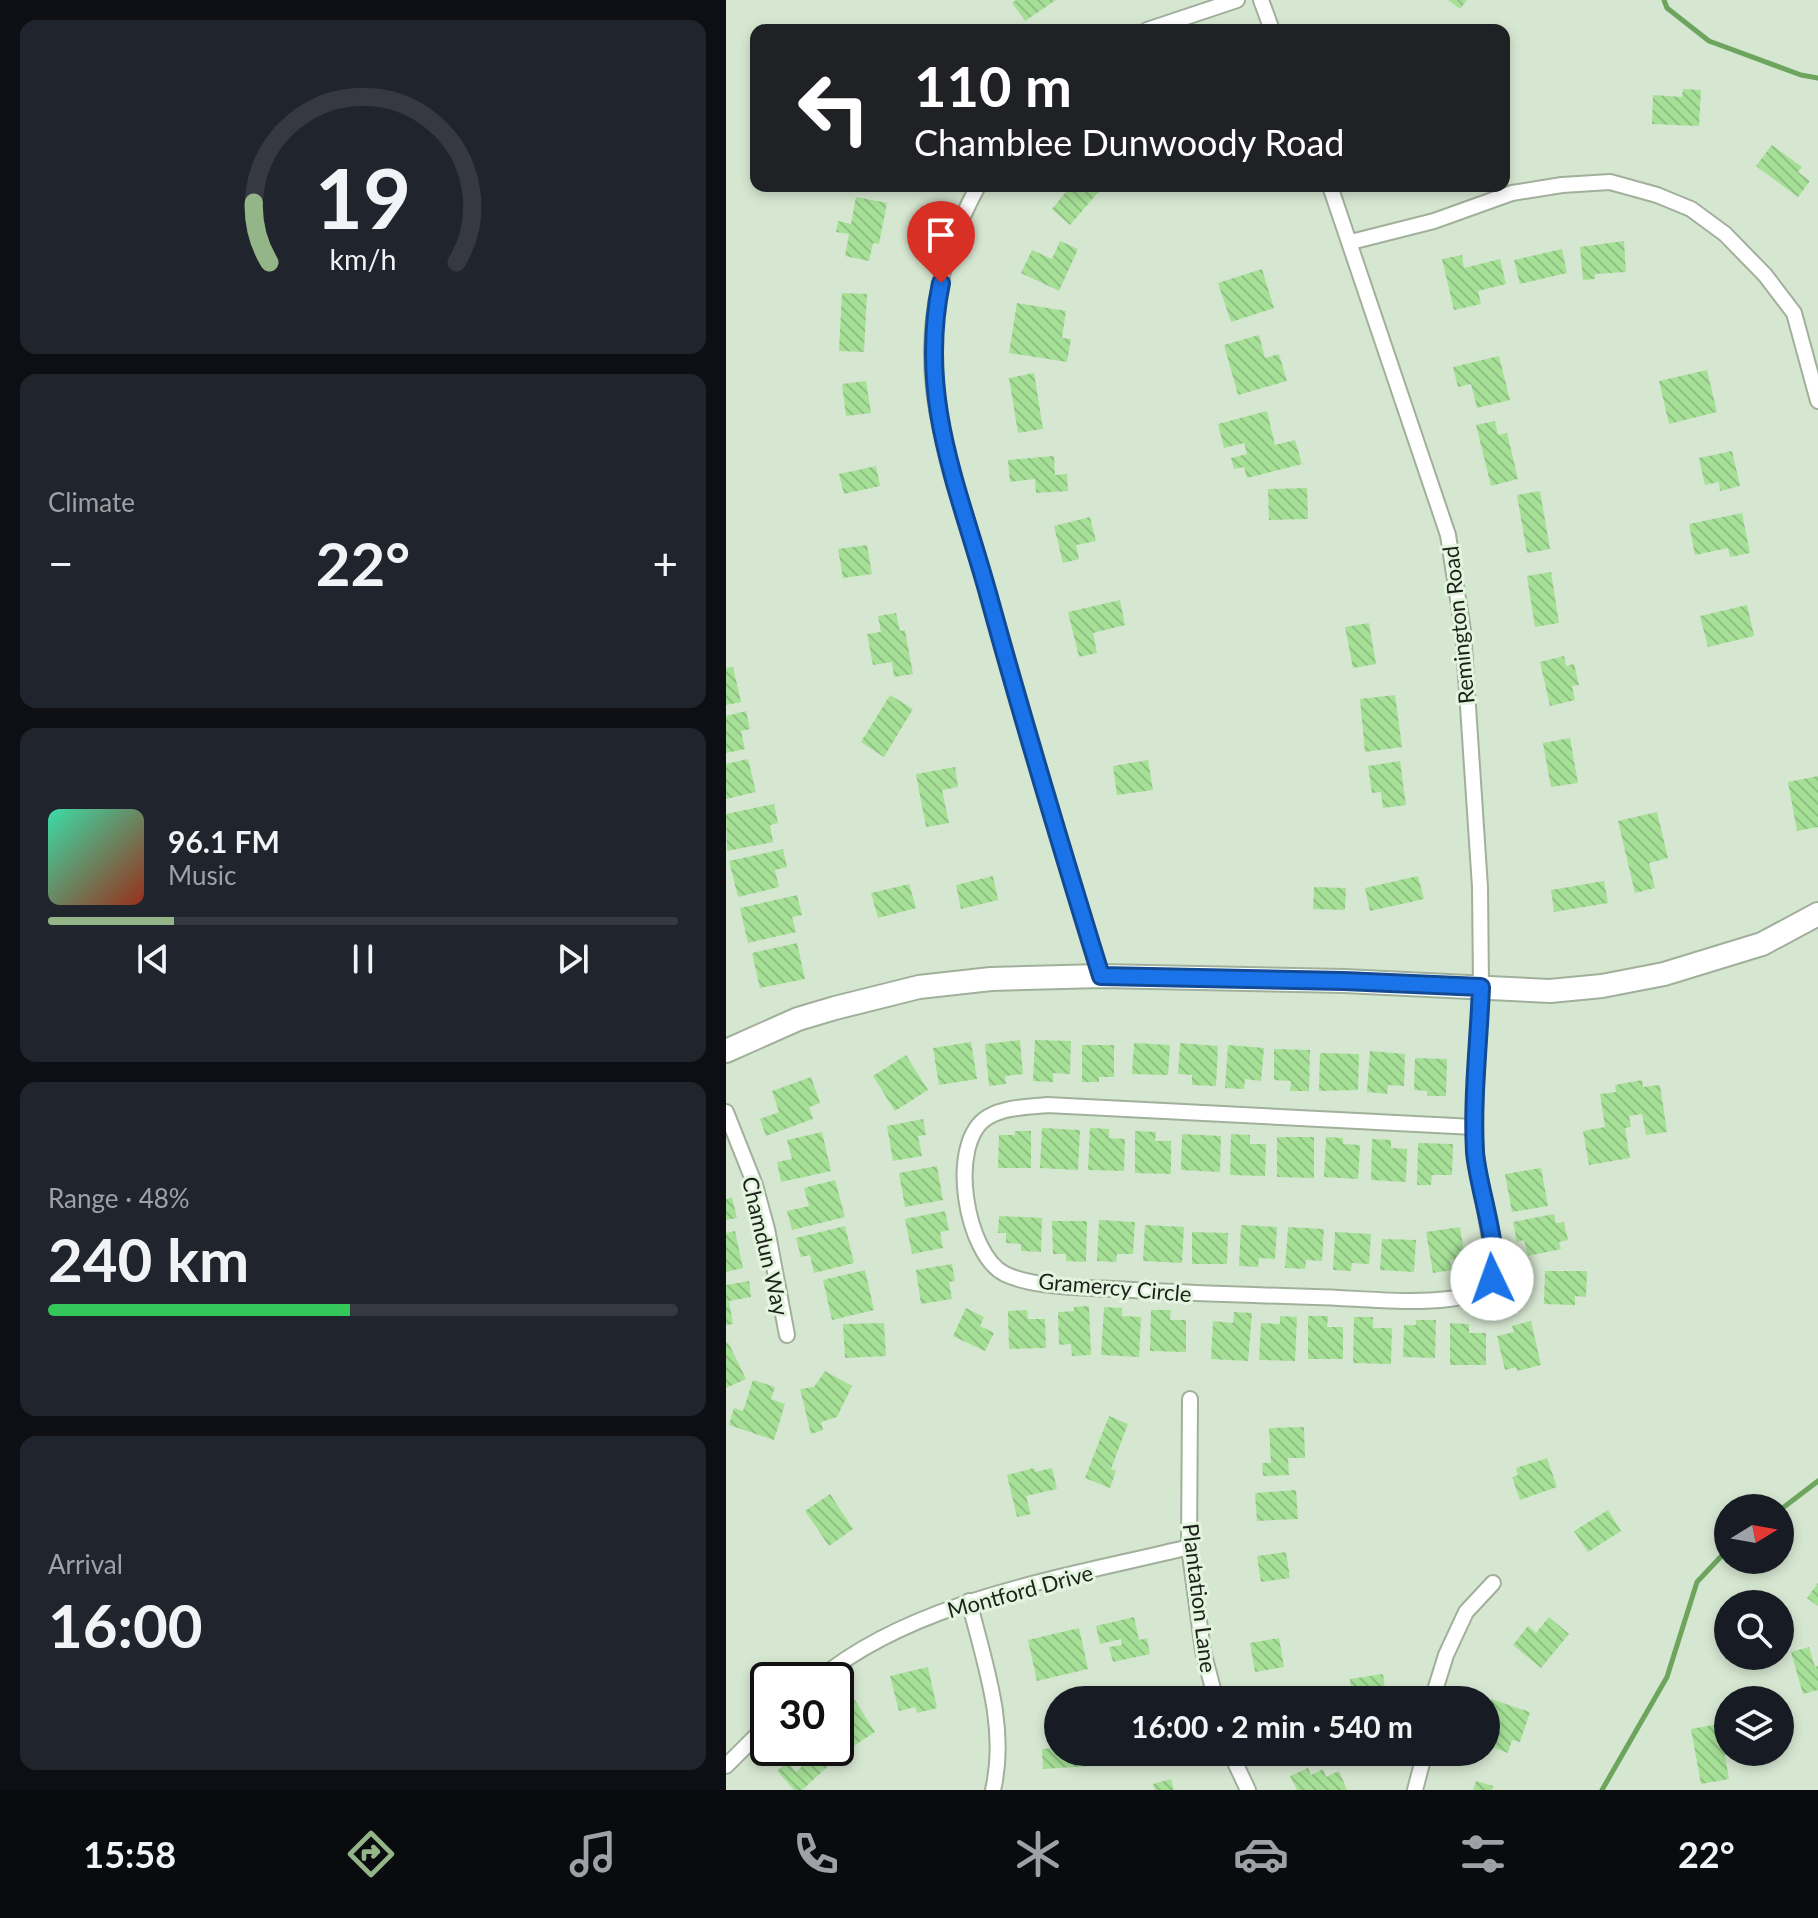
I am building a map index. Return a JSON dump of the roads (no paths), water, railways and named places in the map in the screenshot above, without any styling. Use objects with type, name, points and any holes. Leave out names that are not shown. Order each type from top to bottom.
[{"type":"street","points":[[1165,24],[1237,0]]},
{"type":"street","points":[[1261,0],[1270,24]]},
{"type":"street","points":[[1351,242],[1434,221],[1512,193],[1562,185],[1610,182],[1657,195],[1691,209],[1725,234],[1765,275],[1794,313],[1818,401]]},
{"type":"street","points":[[975,192],[959,222],[945,260],[932,346],[933,385],[955,489],[1101,976]]},
{"type":"street","name":"Remington Road","points":[[1332,192],[1448,535],[1463,631],[1480,887],[1481,987]]},
{"type":"street","points":[[726,1051],[798,1019],[919,987],[991,979],[1101,976],[1344,981],[1550,991],[1602,986],[1664,974],[1762,944],[1818,914]]},
{"type":"street","name":"Gramercy Circle","points":[[1474,1127],[1047,1105],[1020,1107],[970,1126],[965,1194],[991,1273],[1074,1287],[1196,1294],[1445,1299],[1491,1289],[1493,1257],[1474,1127],[1481,987]]},
{"type":"street","name":"Chamdun Way","points":[[726,1112],[755,1185],[767,1229],[787,1335]]},
{"type":"street","name":"Plantation Lane","points":[[1190,1399],[1189,1547],[1203,1651],[1212,1686]]},
{"type":"street","name":"Montford Drive","points":[[844,1662],[873,1642],[969,1601],[1189,1547]]},
{"type":"street","points":[[1436,1686],[1446,1655],[1466,1612],[1493,1583]]},
{"type":"street","points":[[969,1601],[994,1702],[999,1766],[993,1790]]},
{"type":"street","points":[[726,1766],[750,1742]]},
{"type":"street","points":[[1237,1766],[1248,1790]]},
{"type":"street","points":[[1415,1790],[1421,1766]]},
{"type":"waterway","points":[[1664,0],[1667,8],[1709,41],[1801,75],[1818,78]]},
{"type":"waterway","points":[[1794,1499],[1818,1481]]},
{"type":"waterway","points":[[1602,1790],[1667,1677],[1697,1582],[1714,1564]]}]
